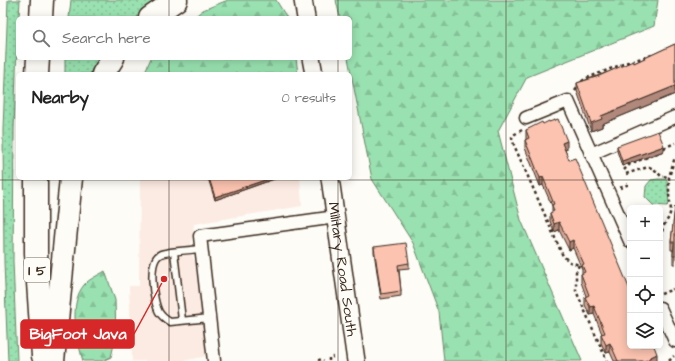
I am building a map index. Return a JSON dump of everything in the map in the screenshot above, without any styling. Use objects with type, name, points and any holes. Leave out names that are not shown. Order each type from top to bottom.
[{"type":"highway","points":[[41,16],[42,0]]},
{"type":"highway","points":[[153,16],[176,0]]},
{"type":"highway","points":[[37,72],[38,60]]},
{"type":"highway","points":[[104,72],[112,60]]},
{"type":"highway","name":"I 5","points":[[36,180],[36,254],[43,361]]},
{"type":"highway","points":[[53,361],[71,180]]},
{"type":"main road","points":[[303,0],[306,16]]},
{"type":"main road","points":[[311,60],[314,72]]},
{"type":"main road","name":"Military Road South","points":[[330,180],[356,361]]},
{"type":"street","points":[[526,118],[568,101],[627,234]]},
{"type":"street","points":[[591,154],[675,117]]},
{"type":"street","points":[[214,361],[200,236],[336,217]]},
{"type":"street","points":[[662,313],[675,341]]},
{"type":"lane","points":[[201,249],[161,254],[156,259],[152,272],[158,310],[165,319],[170,322],[210,318]]},
{"type":"lane","points":[[174,252],[182,320]]},
{"type":"path","points":[[574,92],[582,81],[587,78],[628,62],[657,53]]},
{"type":"path","points":[[522,130],[512,137],[514,145],[563,256],[570,262],[579,265]]},
{"type":"path","points":[[624,170],[630,164],[665,150],[664,148],[675,142]]},
{"type":"path","points":[[663,227],[671,210],[668,195],[669,176],[675,157]]},
{"type":"path","points":[[626,174],[649,167],[654,169],[661,176],[669,176]]},
{"type":"path","points":[[617,190],[629,184]]},
{"type":"path","points":[[584,262],[579,265],[576,272],[576,291],[608,361]]},
{"type":"path","points":[[663,294],[673,289]]},
{"type":"path","points":[[669,361],[674,356]]},
{"type":"path","points":[[329,361],[329,358],[333,357]]},
{"type":"path","points":[[319,361],[322,359],[323,361]]},
{"type":"shaded area","points":[[140,180],[300,180],[302,206],[194,224],[190,252],[195,261],[207,356],[183,361],[132,361],[129,286],[139,286]]},
{"type":"green space","points":[[8,0],[20,0],[19,16],[16,16],[16,60],[14,128],[13,261],[17,361],[8,361],[4,262],[3,129]]},
{"type":"green space","points":[[71,0],[163,0],[142,16],[69,16]]},
{"type":"green space","points":[[228,0],[276,0],[286,16],[196,16],[203,10]]},
{"type":"green space","points":[[336,0],[658,0],[654,26],[527,77],[498,131],[521,220],[582,361],[444,361],[439,312],[413,243],[372,179],[348,60],[352,60],[352,16],[340,16]]},
{"type":"green space","points":[[65,60],[102,60],[95,72],[65,72]]},
{"type":"green space","points":[[150,60],[296,60],[298,72],[145,72]]},
{"type":"green space","points":[[666,179],[669,204],[667,206],[653,205],[645,197],[646,186],[651,180]]},
{"type":"green space","points":[[105,271],[115,300],[116,336],[111,357],[102,361],[83,361],[76,333],[76,302],[84,285]]},
{"type":"building","points":[[675,44],[675,86],[601,116],[602,119],[591,123],[577,83],[599,76],[633,61],[634,63]]},
{"type":"building","points":[[558,119],[567,141],[562,143],[569,160],[575,158],[627,283],[627,349],[655,349],[657,354],[645,361],[618,361],[610,343],[606,345],[601,334],[605,333],[594,306],[590,307],[585,297],[589,295],[581,274],[585,272],[582,265],[584,264],[573,240],[569,242],[559,222],[554,224],[550,213],[554,211],[552,205],[554,204],[543,177],[540,178],[525,140],[529,138],[526,130],[542,122],[543,124]]},
{"type":"building","points":[[658,131],[664,146],[622,161],[617,146]]},
{"type":"building","points":[[210,180],[265,180],[215,197]]},
{"type":"building","points":[[675,207],[675,256],[673,256],[674,242],[671,242]]},
{"type":"building","points":[[406,243],[409,263],[398,265],[401,291],[381,294],[374,247]]},
{"type":"place","name":"BigFoot Java","points":[[164,279]]}]
